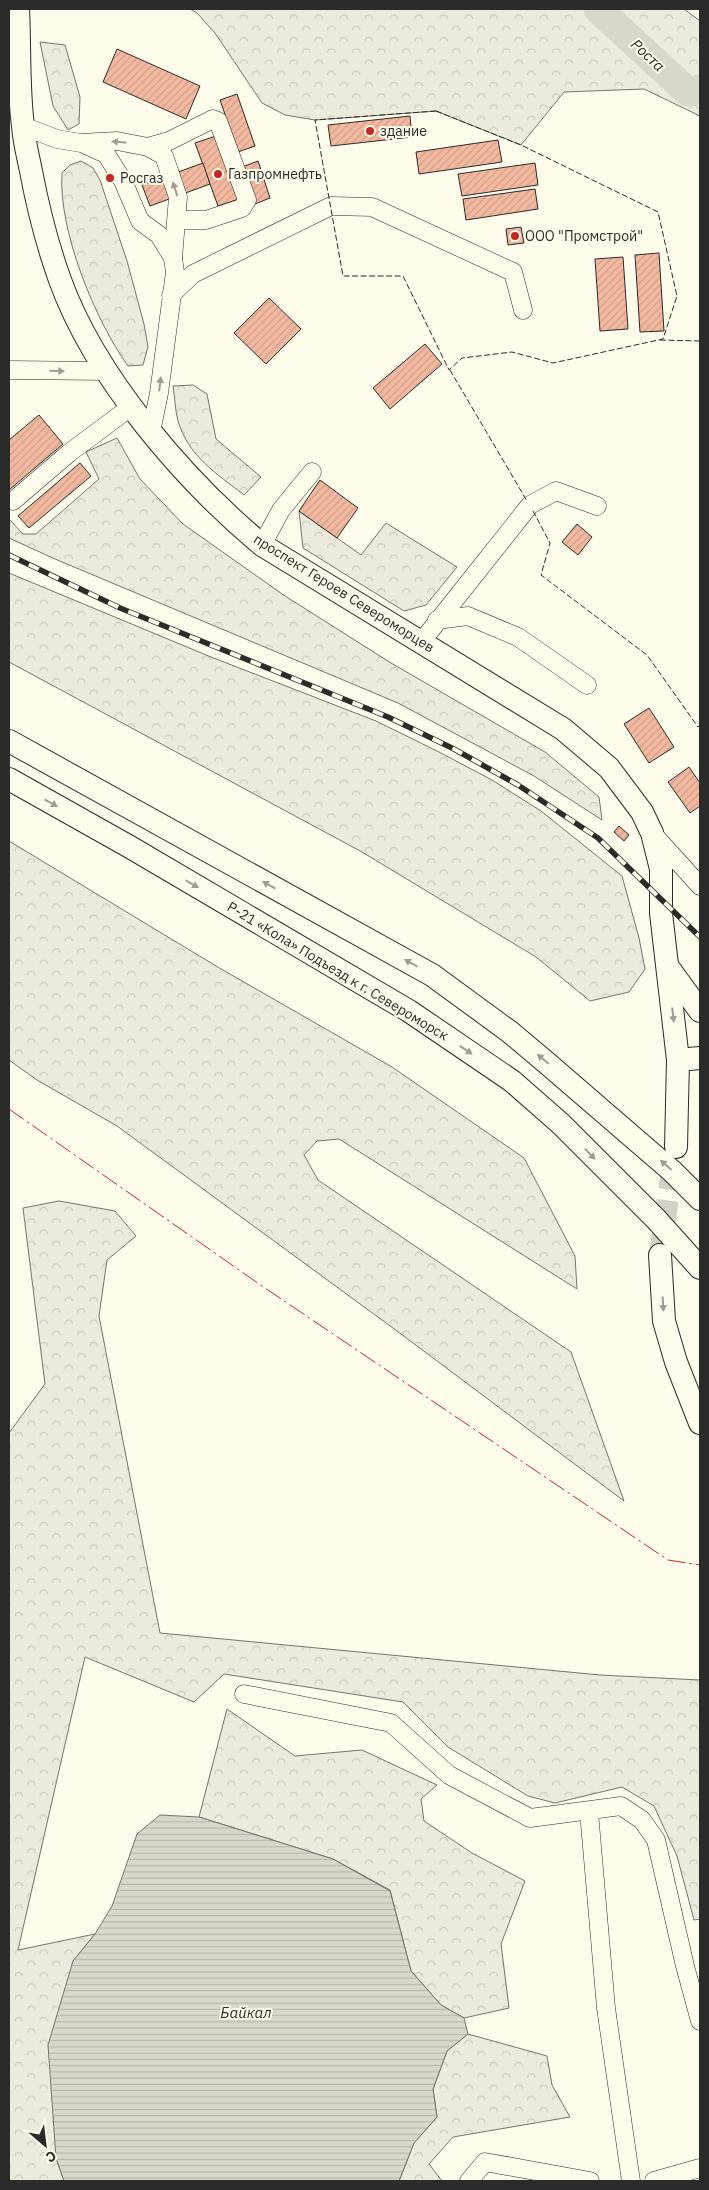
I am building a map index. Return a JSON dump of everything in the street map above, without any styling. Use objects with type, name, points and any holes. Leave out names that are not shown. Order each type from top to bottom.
[{"type":"main road","name":"проспект Героев Североморцев","points":[[18,9],[15,88],[39,212],[60,281],[106,371],[151,432],[190,478],[234,522],[262,545],[422,641],[563,729],[609,768],[642,812],[652,834],[661,869],[661,914],[668,966],[700,1011]]},
{"type":"main road","points":[[9,741],[432,975],[542,1058],[672,1171],[700,1199]]},
{"type":"main road","name":"Р-21 «Кола» Подъезд к г. Североморск","points":[[9,779],[409,1012],[512,1081],[561,1124],[656,1219],[700,1268]]},
{"type":"main road","points":[[668,966],[678,1060],[676,1147]]},
{"type":"main road","points":[[678,1060],[700,1058]]},
{"type":"main road","points":[[660,1255],[664,1321],[676,1362],[700,1423]]},
{"type":"lane","points":[[148,147],[169,141],[214,120],[218,121],[247,200],[246,204],[242,208],[206,220],[177,220]]},
{"type":"lane","points":[[23,126],[57,139],[80,143],[117,141],[148,147],[164,156],[178,197],[173,258],[175,272],[159,393],[151,432]]},
{"type":"lane","points":[[80,143],[106,154],[123,181],[140,221],[159,235],[173,258]]},
{"type":"lane","points":[[171,295],[193,274],[331,206],[372,207],[513,272],[523,310]]},
{"type":"lane","points":[[9,370],[106,371]]},
{"type":"lane","points":[[13,501],[69,453],[132,406]]},
{"type":"lane","points":[[262,545],[281,510],[312,472]]},
{"type":"lane","points":[[422,641],[530,505],[556,491],[597,506]]},
{"type":"lane","points":[[437,620],[468,616],[518,637],[587,685]]},
{"type":"lane","points":[[652,834],[700,886]]},
{"type":"lane","points":[[244,1694],[391,1723],[450,1775],[530,1818],[589,1812],[621,1806],[642,1820],[656,1840],[685,1966],[700,2021]]},
{"type":"lane","points":[[589,1812],[606,2008],[632,2181]]},
{"type":"lane","points":[[469,2181],[484,2162],[564,2179],[590,2181]]},
{"type":"lane","points":[[654,2181],[700,2168]]},
{"type":"green space","points":[[190,9],[684,9],[700,21],[700,116],[644,89],[564,92],[521,145],[436,111],[315,120],[285,115],[262,103],[215,33],[197,13]]},
{"type":"green space","points":[[40,42],[65,45],[80,97],[79,124],[68,130],[53,106]]},
{"type":"green space","points":[[81,161],[93,168],[100,180],[127,261],[144,324],[148,347],[143,365],[128,366],[116,347],[92,300],[72,247],[62,196],[62,173],[70,165]]},
{"type":"green space","points":[[193,385],[207,394],[216,439],[261,477],[244,495],[196,454],[183,434],[177,417],[173,386]]},
{"type":"green space","points":[[117,438],[140,479],[183,524],[285,596],[391,663],[545,752],[599,797],[602,820],[534,776],[398,703],[9,538],[9,519],[23,534],[36,534],[99,479],[86,452]]},
{"type":"green space","points":[[299,511],[361,555],[386,523],[457,567],[426,605],[404,611],[303,548]]},
{"type":"green space","points":[[9,573],[211,657],[376,721],[492,780],[541,811],[622,876],[639,938],[645,969],[629,992],[590,1001],[536,957],[362,852],[9,662]]},
{"type":"green space","points":[[9,841],[216,966],[392,1067],[524,1158],[575,1256],[577,1289],[339,1139],[317,1141],[304,1155],[318,1180],[571,1352],[624,1501],[397,1331],[117,1126],[37,1080],[9,1060]]},
{"type":"green space","points":[[59,1201],[115,1211],[136,1236],[107,1260],[99,1316],[160,1633],[600,1675],[700,1680],[700,1919],[694,1920],[677,1856],[654,1806],[622,1787],[555,1803],[528,1796],[448,1747],[403,1702],[224,1674],[194,1702],[85,1657],[18,1950],[95,1934],[73,1961],[56,2158],[64,2181],[9,2181],[9,1433],[45,1384],[23,1208]]},
{"type":"green space","points":[[227,1709],[295,1756],[362,1750],[437,1785],[421,1799],[424,1821],[472,1853],[525,1881],[501,1944],[509,2008],[464,2018],[441,2005],[411,1971],[390,1890],[333,1859],[199,1817]]},
{"type":"green space","points":[[468,2034],[547,2056],[552,2085],[570,2117],[453,2137],[429,2164],[442,2181],[399,2181],[414,2143],[437,2117],[433,2089],[447,2051]]},
{"type":"water","name":"Байкал","points":[[160,1815],[199,1817],[333,1859],[390,1891],[411,1971],[441,2005],[464,2018],[468,2034],[447,2051],[433,2089],[437,2117],[414,2143],[399,2181],[64,2181],[56,2158],[48,2045],[73,1961],[95,1934],[112,1906],[137,1834]]},
{"type":"building","points":[[117,49],[200,86],[186,119],[103,82]]},
{"type":"building","points":[[237,94],[255,146],[238,152],[220,100]]},
{"type":"building","name":"здание","points":[[410,116],[412,137],[331,146],[328,125]]},
{"type":"building","name":"Газпромнефть","points":[[216,136],[239,199],[218,206],[195,143]]},
{"type":"building","points":[[498,140],[502,162],[419,174],[416,152]]},
{"type":"building","points":[[258,161],[270,198],[255,204],[242,167]]},
{"type":"building","points":[[203,163],[210,184],[150,206],[142,185]]},
{"type":"building","points":[[535,163],[538,185],[462,196],[458,174]]},
{"type":"building","points":[[535,189],[538,209],[466,220],[463,199]]},
{"type":"building","name":"ООО \"Промстрой\"","points":[[521,227],[524,243],[508,245],[506,229]]},
{"type":"building","points":[[659,253],[664,331],[640,332],[635,255]]},
{"type":"building","points":[[623,257],[628,329],[600,331],[595,259]]},
{"type":"building","points":[[269,298],[301,329],[266,364],[234,333]]},
{"type":"building","points":[[425,344],[442,364],[390,409],[373,388]]},
{"type":"building","points":[[39,415],[63,444],[9,490],[9,440]]},
{"type":"building","points":[[80,463],[91,476],[29,528],[18,516]]},
{"type":"building","points":[[320,480],[358,508],[337,538],[299,511]]},
{"type":"building","points":[[577,524],[592,537],[578,555],[562,542]]},
{"type":"building","points":[[649,708],[674,747],[649,763],[624,724]]},
{"type":"building","points":[[689,767],[700,783],[700,806],[690,813],[668,782]]},
{"type":"building","points":[[619,826],[629,835],[624,841],[614,832]]},
{"type":"waterway","name":"Роста","points":[[598,9],[688,92],[700,89]]},
{"type":"tunnel","points":[[660,1255],[674,1155]]},
{"type":"railway","points":[[9,555],[120,608],[388,717],[454,749],[518,785],[598,838],[700,937]]},
{"type":"fence","points":[[436,111],[521,145],[658,212],[677,296],[663,339],[553,363],[512,352],[462,358],[449,370],[403,276],[343,276],[315,120],[436,111]]},
{"type":"fence","points":[[660,340],[700,341]]},
{"type":"fence","points":[[450,370],[527,501]]},
{"type":"fence","points":[[533,511],[550,543],[541,575],[647,655],[698,727],[700,725]]},
{"type":"power","points":[[9,1109],[262,1286],[668,1560],[700,1565]]},
{"type":"place","name":"здание","points":[[370,131]]},
{"type":"place","name":"Газпромнефть","points":[[218,174]]},
{"type":"place","name":"Росгаз","points":[[110,178]]},
{"type":"place","name":"ООО \"Промстрой\"","points":[[515,236]]}]
